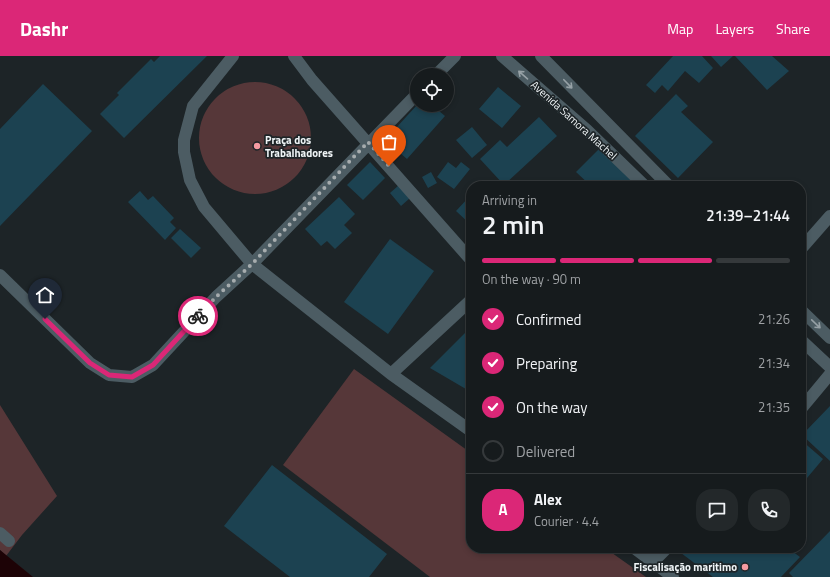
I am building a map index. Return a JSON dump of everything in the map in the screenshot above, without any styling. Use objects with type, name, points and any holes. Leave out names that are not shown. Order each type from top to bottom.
[{"type":"street","points":[[233,56],[193,106],[184,140],[184,152],[190,180],[204,208],[252,264],[391,374],[466,427]]},
{"type":"street","points":[[294,56],[312,80],[466,254]]},
{"type":"street","points":[[443,68],[455,56]]},
{"type":"street","name":"Avenida Samora Machel","points":[[502,56],[587,130],[640,181]]},
{"type":"street","name":"Avenida Samora Machel","points":[[540,56],[663,181]]},
{"type":"street","points":[[0,275],[90,363],[109,375],[132,377],[153,365],[216,297],[252,264],[368,142],[410,101]]},
{"type":"street","points":[[806,243],[830,216]]},
{"type":"street","points":[[391,374],[466,305]]},
{"type":"street","points":[[806,315],[830,338]]},
{"type":"street","points":[[806,345],[830,367]]},
{"type":"street","points":[[806,403],[830,374]]},
{"type":"street","points":[[0,533],[9,541]]},
{"type":"street","points":[[641,553],[673,577]]},
{"type":"street","points":[[653,562],[662,553]]},
{"type":"shaded area","points":[[255,82],[266,83],[276,87],[286,92],[294,99],[301,107],[306,117],[310,127],[310,149],[306,159],[301,169],[294,177],[286,184],[276,189],[266,193],[255,194],[244,193],[234,189],[224,184],[216,177],[209,169],[204,159],[200,149],[199,138],[200,127],[204,117],[209,107],[216,99],[224,92],[234,87],[244,83]]},
{"type":"shaded area","points":[[354,369],[466,449],[466,553],[612,553],[646,577],[430,577],[283,465]]},
{"type":"shaded area","points":[[0,405],[57,496],[22,535],[6,556],[0,550]]},
{"type":"shaded area","points":[[0,550],[33,577],[0,577]]},
{"type":"building","points":[[160,56],[207,56],[124,138],[100,114],[119,95],[117,93],[151,59],[154,62]]},
{"type":"building","points":[[673,56],[702,56],[713,68],[699,83],[685,71],[668,91],[662,85],[655,93],[646,85]]},
{"type":"building","points":[[711,56],[733,56],[721,67]]},
{"type":"building","points":[[735,56],[772,56],[789,71],[767,90]]},
{"type":"building","points":[[43,84],[92,131],[0,226],[0,129]]},
{"type":"building","points":[[498,87],[521,106],[502,128],[479,109]]},
{"type":"building","points":[[676,94],[688,106],[681,112],[713,142],[678,178],[635,136]]},
{"type":"building","points":[[411,112],[440,112],[445,116],[407,159],[385,140]]},
{"type":"building","points":[[539,117],[557,136],[508,181],[500,181],[480,159],[500,140],[507,147]]},
{"type":"building","points":[[472,127],[487,145],[472,158],[456,140]]},
{"type":"building","points":[[600,148],[634,181],[586,181],[576,172]]},
{"type":"building","points":[[370,162],[385,178],[363,200],[347,185]]},
{"type":"building","points":[[448,162],[456,168],[461,162],[470,169],[454,189],[437,177]]},
{"type":"building","points":[[431,172],[437,183],[428,188],[422,177]]},
{"type":"building","points":[[399,185],[410,198],[401,206],[390,193]]},
{"type":"building","points":[[140,191],[148,200],[153,196],[174,218],[170,222],[176,228],[165,240],[128,202]]},
{"type":"building","points":[[339,197],[355,214],[344,225],[352,233],[335,249],[327,241],[321,246],[305,229]]},
{"type":"building","points":[[466,200],[466,220],[456,211]]},
{"type":"building","points":[[180,229],[201,248],[191,258],[171,238]]},
{"type":"building","points":[[390,239],[434,271],[388,334],[344,302]]},
{"type":"building","points":[[466,332],[466,389],[430,368]]},
{"type":"building","points":[[830,406],[830,461],[806,439],[806,431]]},
{"type":"building","points":[[806,444],[823,459],[807,478],[806,477]]},
{"type":"building","points":[[272,465],[387,554],[369,577],[290,577],[224,526]]},
{"type":"building","points":[[830,531],[830,577],[793,577],[789,573]]},
{"type":"building","name":"Fiscalisação maritimo","points":[[681,553],[795,553],[800,557],[781,577],[713,577]]},
{"type":"way so far","points":[[198,316],[216,297],[252,264],[368,142],[389,166]]},
{"type":"place","name":"Praça dos Trabalhadores","points":[[257,146]]},
{"type":"place","name":"Fiscalisação maritimo","points":[[745,567]]},
{"type":"route","points":[[45,319],[90,363],[109,375],[132,377],[153,365],[198,316]]}]
